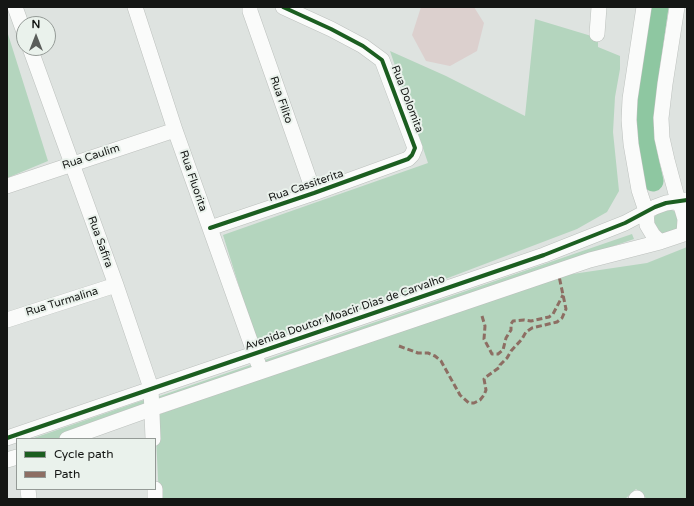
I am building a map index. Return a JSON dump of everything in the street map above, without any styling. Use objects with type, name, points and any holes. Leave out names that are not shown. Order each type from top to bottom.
[{"type":"street","name":"Rua Fluorita","points":[[135,7],[175,130],[261,372]]},
{"type":"street","name":"Rua Filito","points":[[250,7],[250,11],[314,193]]},
{"type":"street","name":"Rua Dolomita","points":[[283,7],[331,29],[362,46],[382,60],[415,148],[412,155],[408,159]]},
{"type":"street","points":[[597,34],[599,7]]},
{"type":"street","points":[[644,7],[634,69],[629,120],[630,144],[649,230],[660,242]]},
{"type":"street","points":[[70,438],[590,260],[660,242],[686,233],[682,200],[662,138],[661,118],[677,7]]},
{"type":"street","name":"Rua Safira","points":[[33,56],[116,285],[151,388],[153,438]]},
{"type":"street","name":"Rua Caulim","points":[[7,186],[175,130]]},
{"type":"street","name":"Rua Cassiterita","points":[[210,228],[408,159]]},
{"type":"street","name":"Avenida Doutor Moacir Dias de Carvalho","points":[[7,438],[544,255],[624,223],[646,211],[666,203],[682,200]]},
{"type":"street","points":[[494,272],[501,290]]},
{"type":"street","name":"Rua Turmalina","points":[[7,320],[116,285]]},
{"type":"green space","points":[[535,19],[598,38],[598,47],[620,56],[620,69],[615,97],[613,132],[619,191],[607,212],[577,229],[411,292],[257,344],[223,235],[428,163],[390,51],[446,76],[525,116]]},
{"type":"green space","points":[[7,31],[48,161],[7,178]]},
{"type":"green space","points":[[667,209],[677,213],[680,228],[667,237],[654,229],[654,218],[657,213]]},
{"type":"green space","points":[[632,234],[634,239],[159,402],[157,397]]},
{"type":"green space","points":[[687,247],[687,499],[647,499],[636,489],[625,499],[159,499],[155,416],[260,377],[559,276],[647,263]]},
{"type":"green space","points":[[144,400],[147,408],[59,438],[34,438]]},
{"type":"building","points":[[421,7],[474,7],[484,23],[477,51],[450,66],[426,61],[412,35]]},
{"type":"waterway","points":[[653,181],[646,149],[644,120],[647,85],[658,7]]},
{"type":"marked path","points":[[399,346],[418,353],[428,353],[435,356],[441,361],[460,395],[469,403],[474,403],[480,400],[484,395],[486,390],[484,379],[500,367],[526,332],[532,328],[557,322],[562,318],[566,309],[559,276]]},
{"type":"marked path","points":[[482,316],[485,326],[484,339],[492,354],[498,354],[503,350],[513,321],[531,321],[549,317],[553,314],[563,295]]},
{"type":"cycle path","points":[[210,228],[408,159],[412,155],[415,148],[382,60],[363,46],[331,29],[283,7]]},
{"type":"cycle path","points":[[7,438],[544,255],[625,223],[655,207],[666,203],[687,200]]}]
